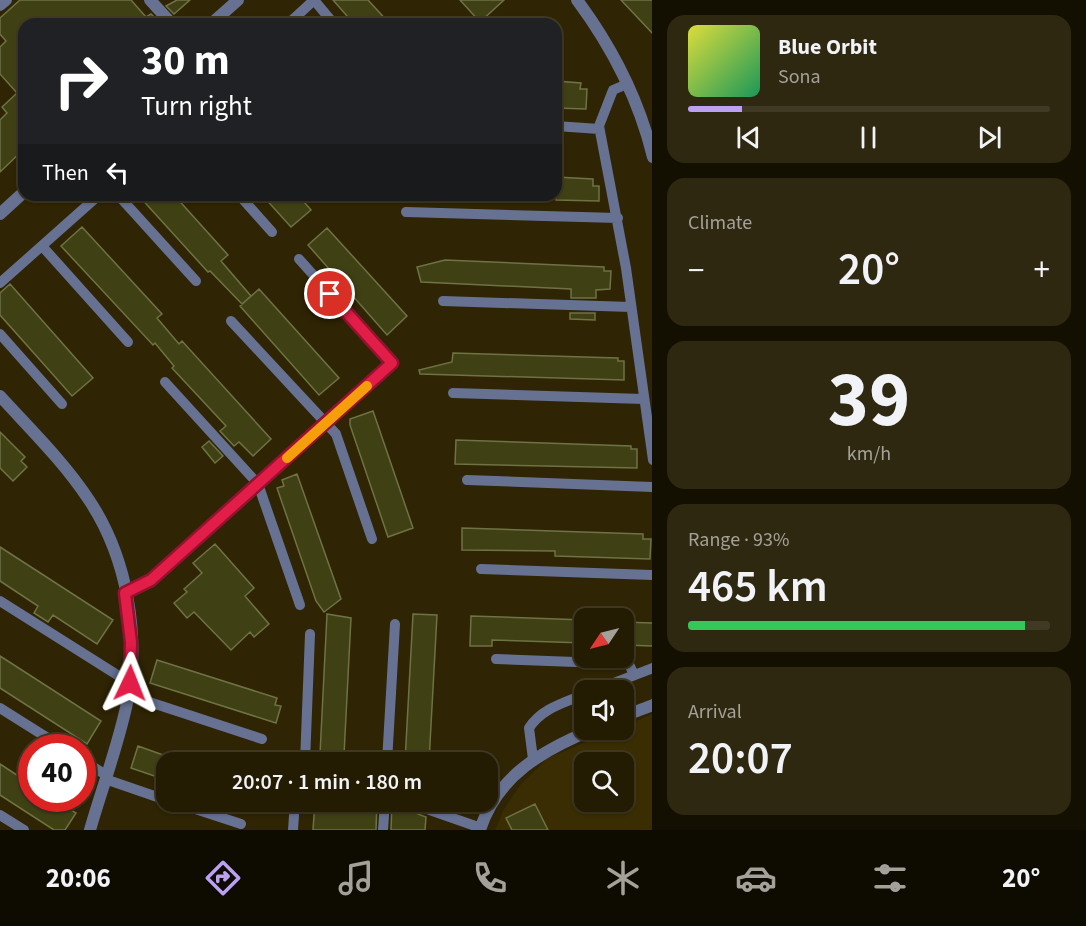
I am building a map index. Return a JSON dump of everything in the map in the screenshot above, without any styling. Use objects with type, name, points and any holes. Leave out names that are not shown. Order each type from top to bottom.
[{"type":"street","points":[[0,5],[6,0]]},
{"type":"street","points":[[150,0],[166,18]]},
{"type":"street","points":[[218,18],[238,0]]},
{"type":"street","points":[[577,0],[612,53],[627,84],[642,119],[652,157]]},
{"type":"street","points":[[0,214],[18,198]]},
{"type":"street","points":[[0,396],[60,462],[91,502],[113,547],[125,593],[131,642],[129,689],[90,830]]},
{"type":"street","points":[[634,712],[652,705]]},
{"type":"street","points":[[481,829],[496,797],[511,778],[533,759],[574,739]]},
{"type":"lane","points":[[294,18],[314,0],[329,18]]},
{"type":"lane","points":[[627,84],[613,90],[599,129],[618,218],[652,460]]},
{"type":"lane","points":[[562,126],[599,129]]},
{"type":"lane","points":[[0,283],[92,201]]},
{"type":"lane","points":[[123,201],[196,281]]},
{"type":"lane","points":[[244,201],[272,232]]},
{"type":"lane","points":[[406,212],[618,218]]},
{"type":"lane","points":[[42,246],[128,342]]},
{"type":"lane","points":[[125,593],[151,580],[392,363],[299,259]]},
{"type":"lane","points":[[443,301],[631,307]]},
{"type":"lane","points":[[231,321],[324,424],[336,434],[372,539]]},
{"type":"lane","points":[[0,334],[62,404]]},
{"type":"lane","points":[[165,382],[258,484],[300,605]]},
{"type":"lane","points":[[453,393],[643,399]]},
{"type":"lane","points":[[467,480],[652,487]]},
{"type":"lane","points":[[482,568],[652,574]]},
{"type":"lane","points":[[0,601],[129,689],[262,739]]},
{"type":"lane","points":[[388,752],[395,624]]},
{"type":"lane","points":[[305,752],[310,634]]},
{"type":"lane","points":[[496,659],[629,664],[634,675]]},
{"type":"lane","points":[[621,680],[652,668]]},
{"type":"lane","points":[[533,759],[529,728],[536,717],[574,699]]},
{"type":"lane","points":[[0,708],[41,734]]},
{"type":"lane","points":[[96,770],[105,777],[156,795]]},
{"type":"lane","points":[[205,812],[241,824]]},
{"type":"lane","points":[[293,830],[294,812]]},
{"type":"lane","points":[[383,830],[384,812]]},
{"type":"lane","points":[[434,812],[481,829]]},
{"type":"lane","points":[[0,815],[24,830]]},
{"type":"shaded area","points":[[652,714],[652,830],[495,830],[504,809],[521,784],[548,758],[591,740],[634,740],[634,722]]},
{"type":"building","points":[[20,0],[131,0],[146,17],[151,14],[155,18],[18,18],[18,155],[0,172],[0,120],[7,113],[2,107],[17,93],[0,74],[0,47],[6,41],[0,34],[0,18]]},
{"type":"building","points":[[177,0],[190,0],[174,14],[166,6]]},
{"type":"building","points":[[333,0],[368,0],[384,18],[349,18]]},
{"type":"building","points":[[460,0],[504,0],[484,18],[476,18]]},
{"type":"building","points":[[621,0],[652,0],[652,33]]},
{"type":"building","points":[[562,81],[581,83],[580,89],[587,89],[586,109],[562,108]]},
{"type":"building","points":[[562,177],[593,179],[593,186],[599,186],[599,201],[562,200]]},
{"type":"building","points":[[143,201],[179,201],[228,255],[221,261],[251,296],[242,304],[210,271],[208,272]]},
{"type":"building","points":[[267,201],[303,201],[311,210],[291,227]]},
{"type":"building","points":[[82,227],[162,314],[157,318],[179,344],[182,341],[271,439],[253,456],[239,442],[234,446],[220,431],[226,426],[172,368],[174,366],[155,343],[153,345],[61,246]]},
{"type":"building","points":[[327,228],[407,316],[387,335],[308,245]]},
{"type":"building","points":[[445,260],[604,267],[604,271],[611,271],[610,289],[596,290],[596,298],[571,298],[571,289],[421,282],[417,267]]},
{"type":"building","points":[[10,284],[93,378],[72,396],[0,315],[0,293]]},
{"type":"building","points":[[259,289],[339,378],[319,395],[240,306]]},
{"type":"building","points":[[570,313],[595,313],[595,320],[570,319]]},
{"type":"building","points":[[453,353],[618,358],[618,361],[624,361],[624,380],[420,374],[419,370],[452,362]]},
{"type":"building","points":[[373,411],[413,528],[388,537],[350,425],[350,419]]},
{"type":"building","points":[[0,432],[25,457],[21,461],[27,467],[13,481],[0,468]]},
{"type":"building","points":[[456,440],[631,446],[631,449],[637,449],[637,468],[455,464]]},
{"type":"building","points":[[209,441],[223,456],[215,463],[202,447]]},
{"type":"building","points":[[297,474],[341,599],[324,612],[316,601],[277,488],[284,486],[282,480]]},
{"type":"building","points":[[462,528],[643,534],[643,539],[651,539],[650,559],[555,556],[555,551],[462,550]]},
{"type":"building","points":[[215,544],[254,588],[245,596],[269,624],[254,637],[250,632],[231,650],[194,612],[187,618],[174,603],[187,592],[184,589],[202,573],[193,563]]},
{"type":"building","points":[[0,547],[113,620],[97,644],[53,615],[48,622],[34,613],[38,606],[0,581]]},
{"type":"building","points":[[327,614],[351,618],[344,752],[320,752]]},
{"type":"building","points":[[413,614],[437,615],[430,752],[406,752]]},
{"type":"building","points":[[471,616],[574,620],[574,643],[492,640],[492,646],[470,646]]},
{"type":"building","points":[[634,622],[652,623],[652,646],[634,645]]},
{"type":"building","points":[[0,656],[101,721],[93,734],[71,734],[0,688]]},
{"type":"building","points":[[157,660],[277,698],[275,705],[281,706],[276,723],[150,683]]},
{"type":"building","points":[[138,746],[156,752],[156,777],[131,768]]},
{"type":"building","points":[[0,764],[18,776],[18,807],[0,795]]},
{"type":"building","points":[[535,804],[548,830],[512,830],[506,818]]},
{"type":"building","points":[[26,812],[76,813],[65,830],[54,830]]},
{"type":"building","points":[[314,812],[377,812],[376,830],[313,830]]},
{"type":"building","points":[[392,812],[413,812],[426,817],[425,830],[391,830]]},
{"type":"slow traffic","points":[[287,458],[367,386]]},
{"type":"route","points":[[130,683],[130,617],[125,593],[151,580],[392,363],[330,294]]}]
